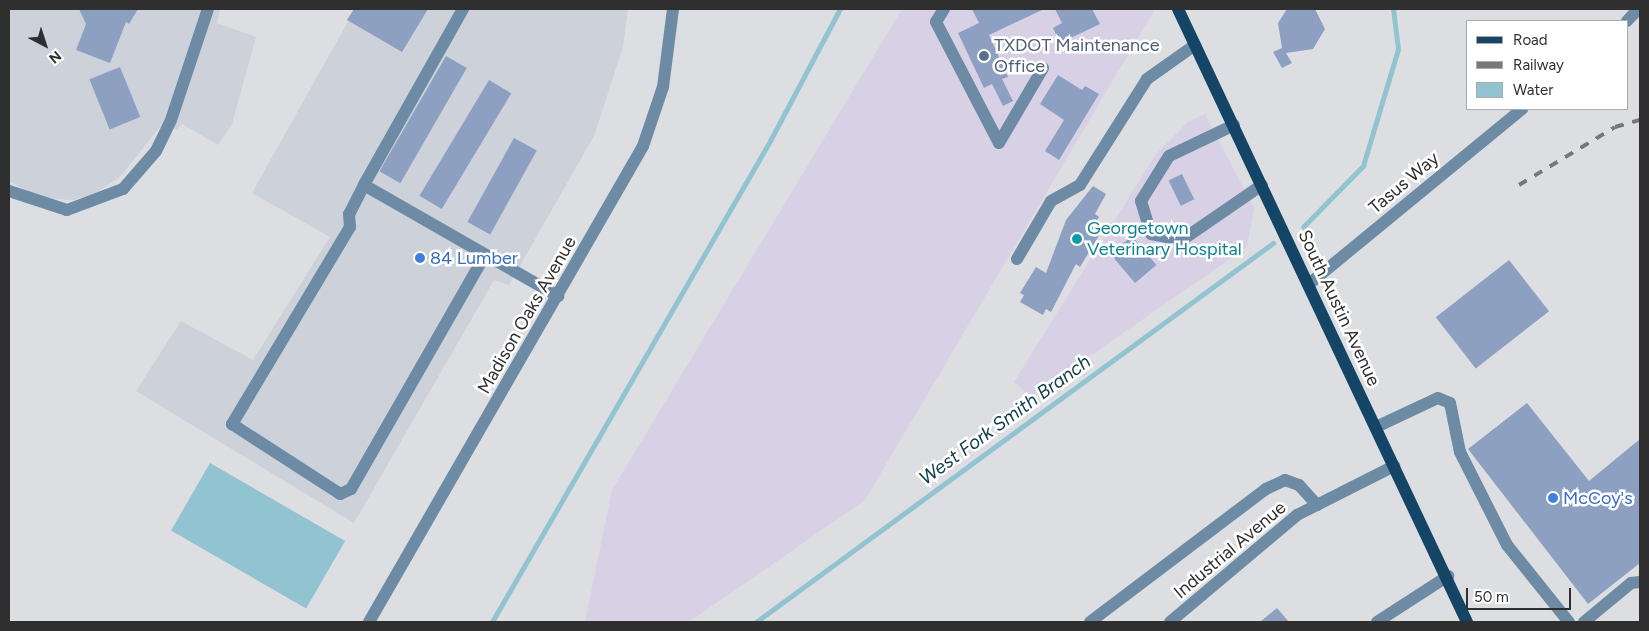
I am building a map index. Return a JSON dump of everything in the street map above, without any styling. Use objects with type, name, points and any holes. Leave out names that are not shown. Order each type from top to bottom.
[{"type":"main road","name":"South Austin Avenue","points":[[1178,9],[1448,576],[1467,622]]},
{"type":"street","points":[[9,191],[67,210],[123,189],[156,151],[171,120],[208,9]]},
{"type":"street","points":[[463,9],[364,185],[349,214],[350,227],[232,424],[340,494],[351,489],[485,255]]},
{"type":"street","name":"Madison Oaks Avenue","points":[[369,622],[643,146],[663,87],[673,9]]},
{"type":"street","points":[[944,9],[936,22],[999,142],[1043,68]]},
{"type":"street","points":[[1628,20],[1638,9]]},
{"type":"street","points":[[1017,259],[1051,201],[1080,185],[1147,78],[1195,45]]},
{"type":"street","name":"Tasus Way","points":[[1309,284],[1521,110]]},
{"type":"street","points":[[1234,124],[1168,156],[1140,201],[1150,234],[1182,240],[1262,186]]},
{"type":"street","points":[[364,185],[558,296]]},
{"type":"street","points":[[1376,427],[1438,398],[1450,403],[1460,452],[1507,545],[1569,622]]},
{"type":"street","name":"Industrial Avenue","points":[[1170,622],[1297,515],[1394,466]]},
{"type":"street","points":[[1090,622],[1266,489],[1284,480],[1299,485],[1317,505]]},
{"type":"street","points":[[1376,622],[1448,576]]},
{"type":"street","points":[[1584,622],[1631,583],[1640,582]]},
{"type":"shaded area","points":[[9,9],[220,9],[217,23],[256,37],[232,124],[218,145],[182,124],[177,130],[163,123],[120,177],[96,193],[73,200],[43,198],[22,188],[9,181]]},
{"type":"shaded area","name":"84 Lumber","points":[[355,9],[628,9],[623,47],[594,136],[509,285],[494,280],[354,523],[136,391],[181,321],[253,360],[330,237],[252,193]]},
{"type":"shaded area","points":[[902,9],[1155,9],[865,500],[689,622],[585,622],[612,490]]},
{"type":"shaded area","points":[[1205,114],[1254,208],[1247,247],[1031,397],[1014,382],[1156,154],[1188,122]]},
{"type":"water","points":[[210,463],[345,541],[306,609],[171,531]]},
{"type":"building","points":[[79,9],[138,9],[129,24],[126,22],[110,63],[76,50],[86,24]]},
{"type":"building","points":[[354,9],[428,9],[402,52],[347,20]]},
{"type":"building","name":"TXDOT Maintenance Office","points":[[972,9],[1044,9],[989,35],[1008,77],[1002,79],[1013,101],[1003,106],[992,84],[984,88],[958,33],[979,23]]},
{"type":"building","points":[[1055,9],[1092,9],[1100,24],[1060,43],[1053,28],[1062,23]]},
{"type":"building","points":[[1287,9],[1315,9],[1325,29],[1313,49],[1286,53],[1292,63],[1282,68],[1273,52],[1282,48],[1278,23]]},
{"type":"building","points":[[446,56],[467,68],[400,183],[380,171]]},
{"type":"building","points":[[120,67],[140,117],[110,129],[89,79]]},
{"type":"building","points":[[1058,75],[1082,90],[1085,86],[1099,94],[1059,160],[1045,151],[1064,120],[1040,104]]},
{"type":"building","points":[[489,80],[511,93],[442,209],[419,196]]},
{"type":"building","points":[[514,138],[537,151],[490,235],[467,222]]},
{"type":"building","points":[[1182,174],[1194,199],[1181,206],[1169,181]]},
{"type":"building","points":[[1093,186],[1106,194],[1095,214],[1099,217],[1095,224],[1103,229],[1080,267],[1076,264],[1051,312],[1046,309],[1043,315],[1020,302],[1024,295],[1020,293],[1036,267],[1046,273],[1066,220]]},
{"type":"building","points":[[1132,236],[1156,265],[1135,283],[1111,254]]},
{"type":"building","points":[[1509,260],[1549,311],[1476,368],[1436,317]]},
{"type":"building","name":"McCoy's","points":[[1527,403],[1589,481],[1640,439],[1640,563],[1588,604],[1468,449]]},
{"type":"building","points":[[1277,608],[1289,622],[1260,622]]},
{"type":"waterway","points":[[492,622],[770,141],[840,9]]},
{"type":"waterway","name":"West Fork Smith Branch","points":[[1303,227],[1363,166],[1398,49],[1393,9]]},
{"type":"waterway","name":"West Fork Smith Branch","points":[[756,622],[1273,243]]},
{"type":"railway","points":[[1519,185],[1615,127],[1640,120]]},
{"type":"place","name":"TXDOT Maintenance Office","points":[[984,56]]},
{"type":"place","name":"Georgetown Veterinary Hospital","points":[[1077,239]]},
{"type":"place","name":"84 Lumber","points":[[420,258]]},
{"type":"place","name":"McCoy's","points":[[1553,498]]}]
